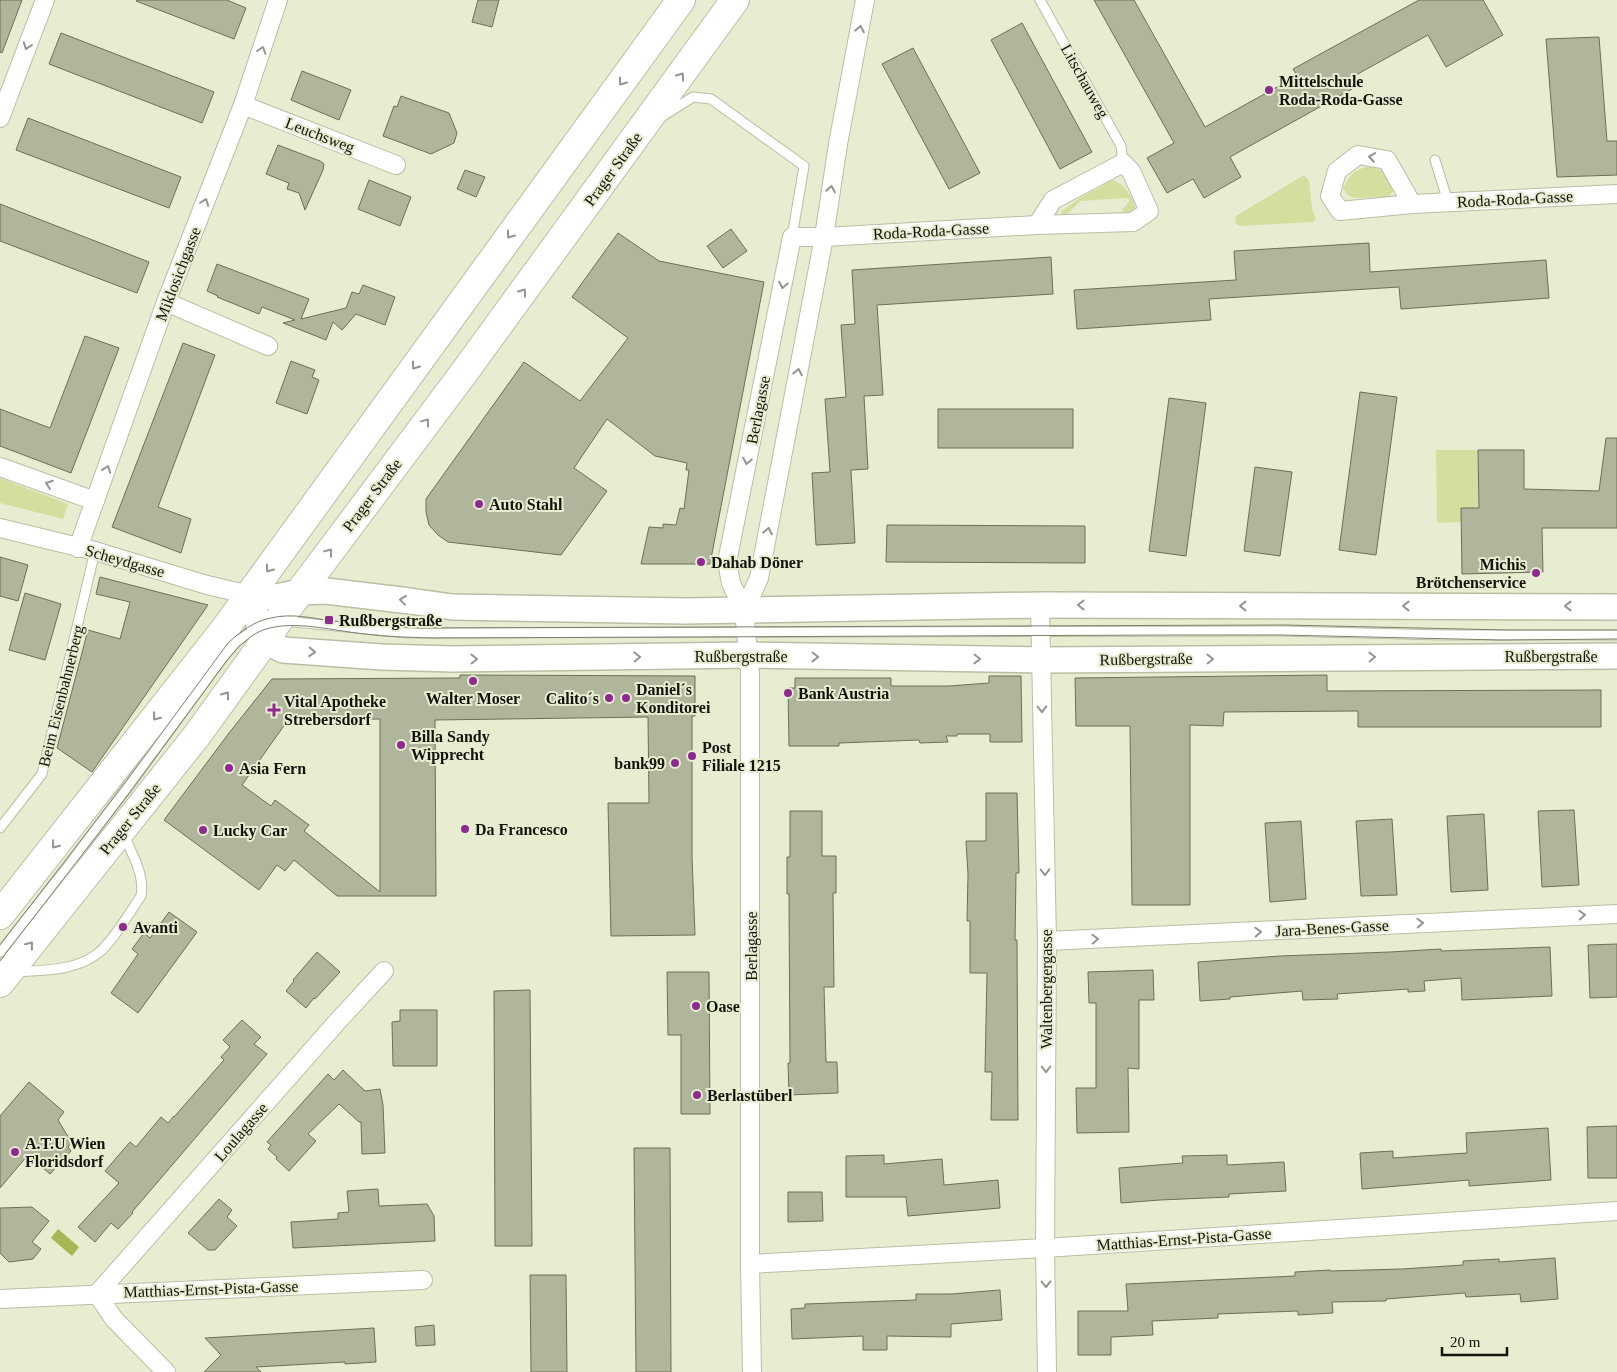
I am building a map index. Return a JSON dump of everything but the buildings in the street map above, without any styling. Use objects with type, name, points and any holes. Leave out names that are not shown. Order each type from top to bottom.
[{"type":"main road","points":[[0,915],[200,662],[250,595],[681,0]]},
{"type":"main road","name":"Prager Straße","points":[[3,969],[122,830],[198,734],[267,630],[300,592],[463,374],[735,0]]},
{"type":"street","points":[[0,118],[45,0]]},
{"type":"street","name":"Miklosichgasse","points":[[87,550],[95,501],[166,302],[243,105],[278,0]]},
{"type":"street","name":"Berlagasse","points":[[746,633],[759,578],[824,237],[838,144],[865,0]]},
{"type":"street","name":"Leuchsweg","points":[[243,105],[396,165]]},
{"type":"street","name":"Roda-Roda-Gasse","points":[[1412,204],[1387,160],[1358,155],[1338,171],[1330,196],[1340,211],[1412,204],[1617,194]]},
{"type":"street","points":[[1037,225],[1052,200],[1123,163]]},
{"type":"street","name":"Roda-Roda-Gasse","points":[[824,237],[1037,225],[1133,222],[1149,211],[1131,171],[1123,163]]},
{"type":"street","points":[[792,237],[824,237]]},
{"type":"street","name":"Berlagasse","points":[[752,1372],[750,1264],[750,673],[746,633],[731,583],[727,562],[792,237]]},
{"type":"street","points":[[166,302],[268,346]]},
{"type":"street","points":[[0,466],[95,501]]},
{"type":"street","name":"Scheydgasse","points":[[0,528],[250,595]]},
{"type":"street","name":"Rußbergstraße","points":[[250,595],[276,596],[300,592],[326,591],[410,600],[452,607],[1042,660],[1617,656]]},
{"type":"street","points":[[250,595],[267,630]]},
{"type":"street","name":"Rußbergstraße","points":[[267,630],[283,650],[382,657],[452,659],[1040,605],[1617,606]]},
{"type":"street","name":"Waltenbergergasse","points":[[1040,605],[1046,941],[1046,1372]]},
{"type":"street","name":"Jara-Benes-Gasse","points":[[1046,941],[1617,914]]},
{"type":"street","name":"Loulagasse","points":[[97,1294],[384,971]]},
{"type":"street","name":"Matthias-Ernst-Pista-Gasse","points":[[750,1264],[1045,1248],[1617,1211]]},
{"type":"street","name":"Matthias-Ernst-Pista-Gasse","points":[[0,1299],[422,1280]]},
{"type":"street","points":[[97,1294],[114,1319],[166,1372]]},
{"type":"lane","name":"Litschauweg","points":[[1040,0],[1121,146],[1123,163]]},
{"type":"lane","points":[[642,129],[693,97],[712,99],[804,166],[792,237]]},
{"type":"lane","points":[[1434,160],[1448,202]]},
{"type":"lane","name":"Beim Eisenbahnerberg","points":[[0,828],[42,774],[87,550]]},
{"type":"lane","points":[[3,969],[76,856],[218,664],[245,634],[267,630]]},
{"type":"lane","points":[[746,633],[1281,630],[1442,636],[1617,635]]},
{"type":"lane","points":[[3,969],[42,970],[74,966],[88,960],[105,947],[141,896],[143,886],[141,874],[122,830]]},
{"type":"shaded area","points":[[1370,166],[1383,171],[1393,191],[1389,197],[1355,198],[1349,196],[1343,189],[1348,180],[1356,171]]},
{"type":"shaded area","points":[[1304,175],[1309,181],[1312,209],[1316,219],[1313,222],[1240,226],[1235,223],[1236,216]]},
{"type":"shaded area","points":[[1113,180],[1122,185],[1128,192],[1136,209],[1126,215],[1122,210],[1130,200],[1127,198],[1080,201],[1065,217],[1061,217],[1061,212],[1078,199]]},
{"type":"shaded area","points":[[1436,450],[1478,450],[1479,508],[1461,522],[1437,523]]},
{"type":"shaded area","points":[[0,478],[68,504],[63,519],[0,503]]},
{"type":"shaded area","points":[[58,1229],[79,1247],[72,1256],[51,1238]]},
{"type":"tram line","points":[[0,945],[125,783],[228,643],[248,628],[271,618],[294,616],[421,628],[1286,625],[1506,630],[1617,630]]},
{"type":"tram line","points":[[0,961],[132,790],[228,659],[255,634],[266,629],[302,626],[373,635],[430,638],[1282,635],[1501,640],[1617,639]]},
{"type":"place","name":"Mittelschule Roda-Roda-Gasse","points":[[1269,90]]},
{"type":"place","name":"Auto Stahl","points":[[479,504]]},
{"type":"place","name":"Dahab Döner","points":[[701,562]]},
{"type":"place","name":"Michis Brötchenservice","points":[[1536,573]]},
{"type":"place","name":"Rußbergstraße","points":[[329,620]]},
{"type":"place","name":"Walter Moser","points":[[473,681]]},
{"type":"place","name":"Bank Austria","points":[[788,693]]},
{"type":"place","name":"Calito´s","points":[[609,698]]},
{"type":"place","name":"Daniel´s Konditorei","points":[[626,698]]},
{"type":"place","name":"Vital Apotheke Strebersdorf","points":[[274,710]]},
{"type":"place","name":"Billa Sandy Wipprecht","points":[[401,745]]},
{"type":"place","name":"Post Filiale 1215","points":[[692,756]]},
{"type":"place","name":"bank99","points":[[675,763]]},
{"type":"place","name":"Asia Fern","points":[[229,768]]},
{"type":"place","name":"Da Francesco","points":[[465,829]]},
{"type":"place","name":"Lucky Car","points":[[203,830]]},
{"type":"place","name":"Avanti","points":[[123,927]]},
{"type":"place","name":"Oase","points":[[696,1006]]},
{"type":"place","name":"Berlastüberl","points":[[697,1095]]},
{"type":"place","name":"A.T.U Wien Floridsdorf","points":[[15,1152]]}]
